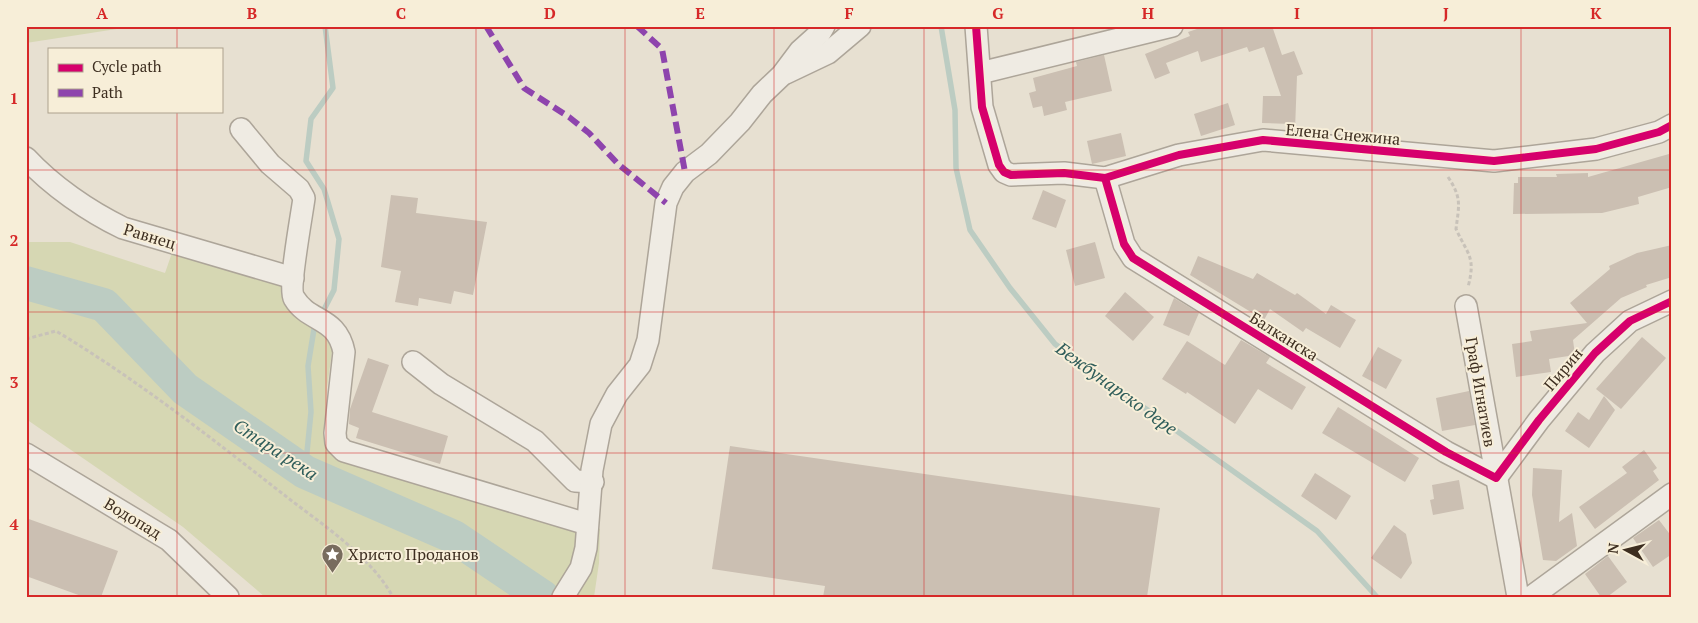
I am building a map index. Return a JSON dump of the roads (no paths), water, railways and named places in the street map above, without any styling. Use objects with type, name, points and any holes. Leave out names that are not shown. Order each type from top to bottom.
[{"type":"street","points":[[564,594],[581,568],[586,548],[587,524],[593,482],[592,470],[601,424],[617,394],[640,365],[648,340],[666,203],[673,187],[685,172],[709,154],[740,122],[762,94],[782,75],[824,26]]},
{"type":"street","points":[[782,75],[828,53],[860,26]]},
{"type":"street","points":[[976,26],[980,73],[1172,26]]},
{"type":"street","name":"Елена Снежина","points":[[980,73],[982,107],[990,139],[999,165],[1004,172],[1011,175],[1064,173],[1105,178],[1179,155],[1263,140],[1494,161],[1596,149],[1659,132],[1672,125]]},
{"type":"street","points":[[241,129],[270,164],[299,189],[304,198],[292,290],[300,304],[336,330],[342,339],[344,352],[335,433],[336,444],[344,451],[587,524]]},
{"type":"street","name":"Равнец","points":[[26,158],[42,174],[104,219],[123,228],[293,278]]},
{"type":"street","name":"Балканска","points":[[1105,178],[1124,244],[1133,258],[1446,452],[1496,478]]},
{"type":"street","name":"Пирин","points":[[1496,478],[1539,420],[1595,353],[1630,321],[1672,301]]},
{"type":"street","name":"Граф Игнатиев","points":[[1466,306],[1518,597]]},
{"type":"street","points":[[413,362],[441,384],[535,441],[575,481],[593,482]]},
{"type":"street","name":"Водопад","points":[[26,454],[169,540],[228,597]]},
{"type":"street","points":[[1531,597],[1672,494]]},
{"type":"waterway","points":[[305,472],[311,412],[308,366],[314,329],[334,290],[339,239],[324,189],[306,161],[311,119],[333,88],[325,26]]},
{"type":"waterway","name":"Бежбунарско дере","points":[[941,26],[955,110],[956,168],[970,230],[1010,288],[1055,344],[1317,531],[1377,597]]},
{"type":"waterway","name":"Стара река","points":[[26,283],[104,305],[185,389],[305,472],[454,537],[543,597]]},
{"type":"place","name":"Христо Проданов","points":[[332,573]]}]
